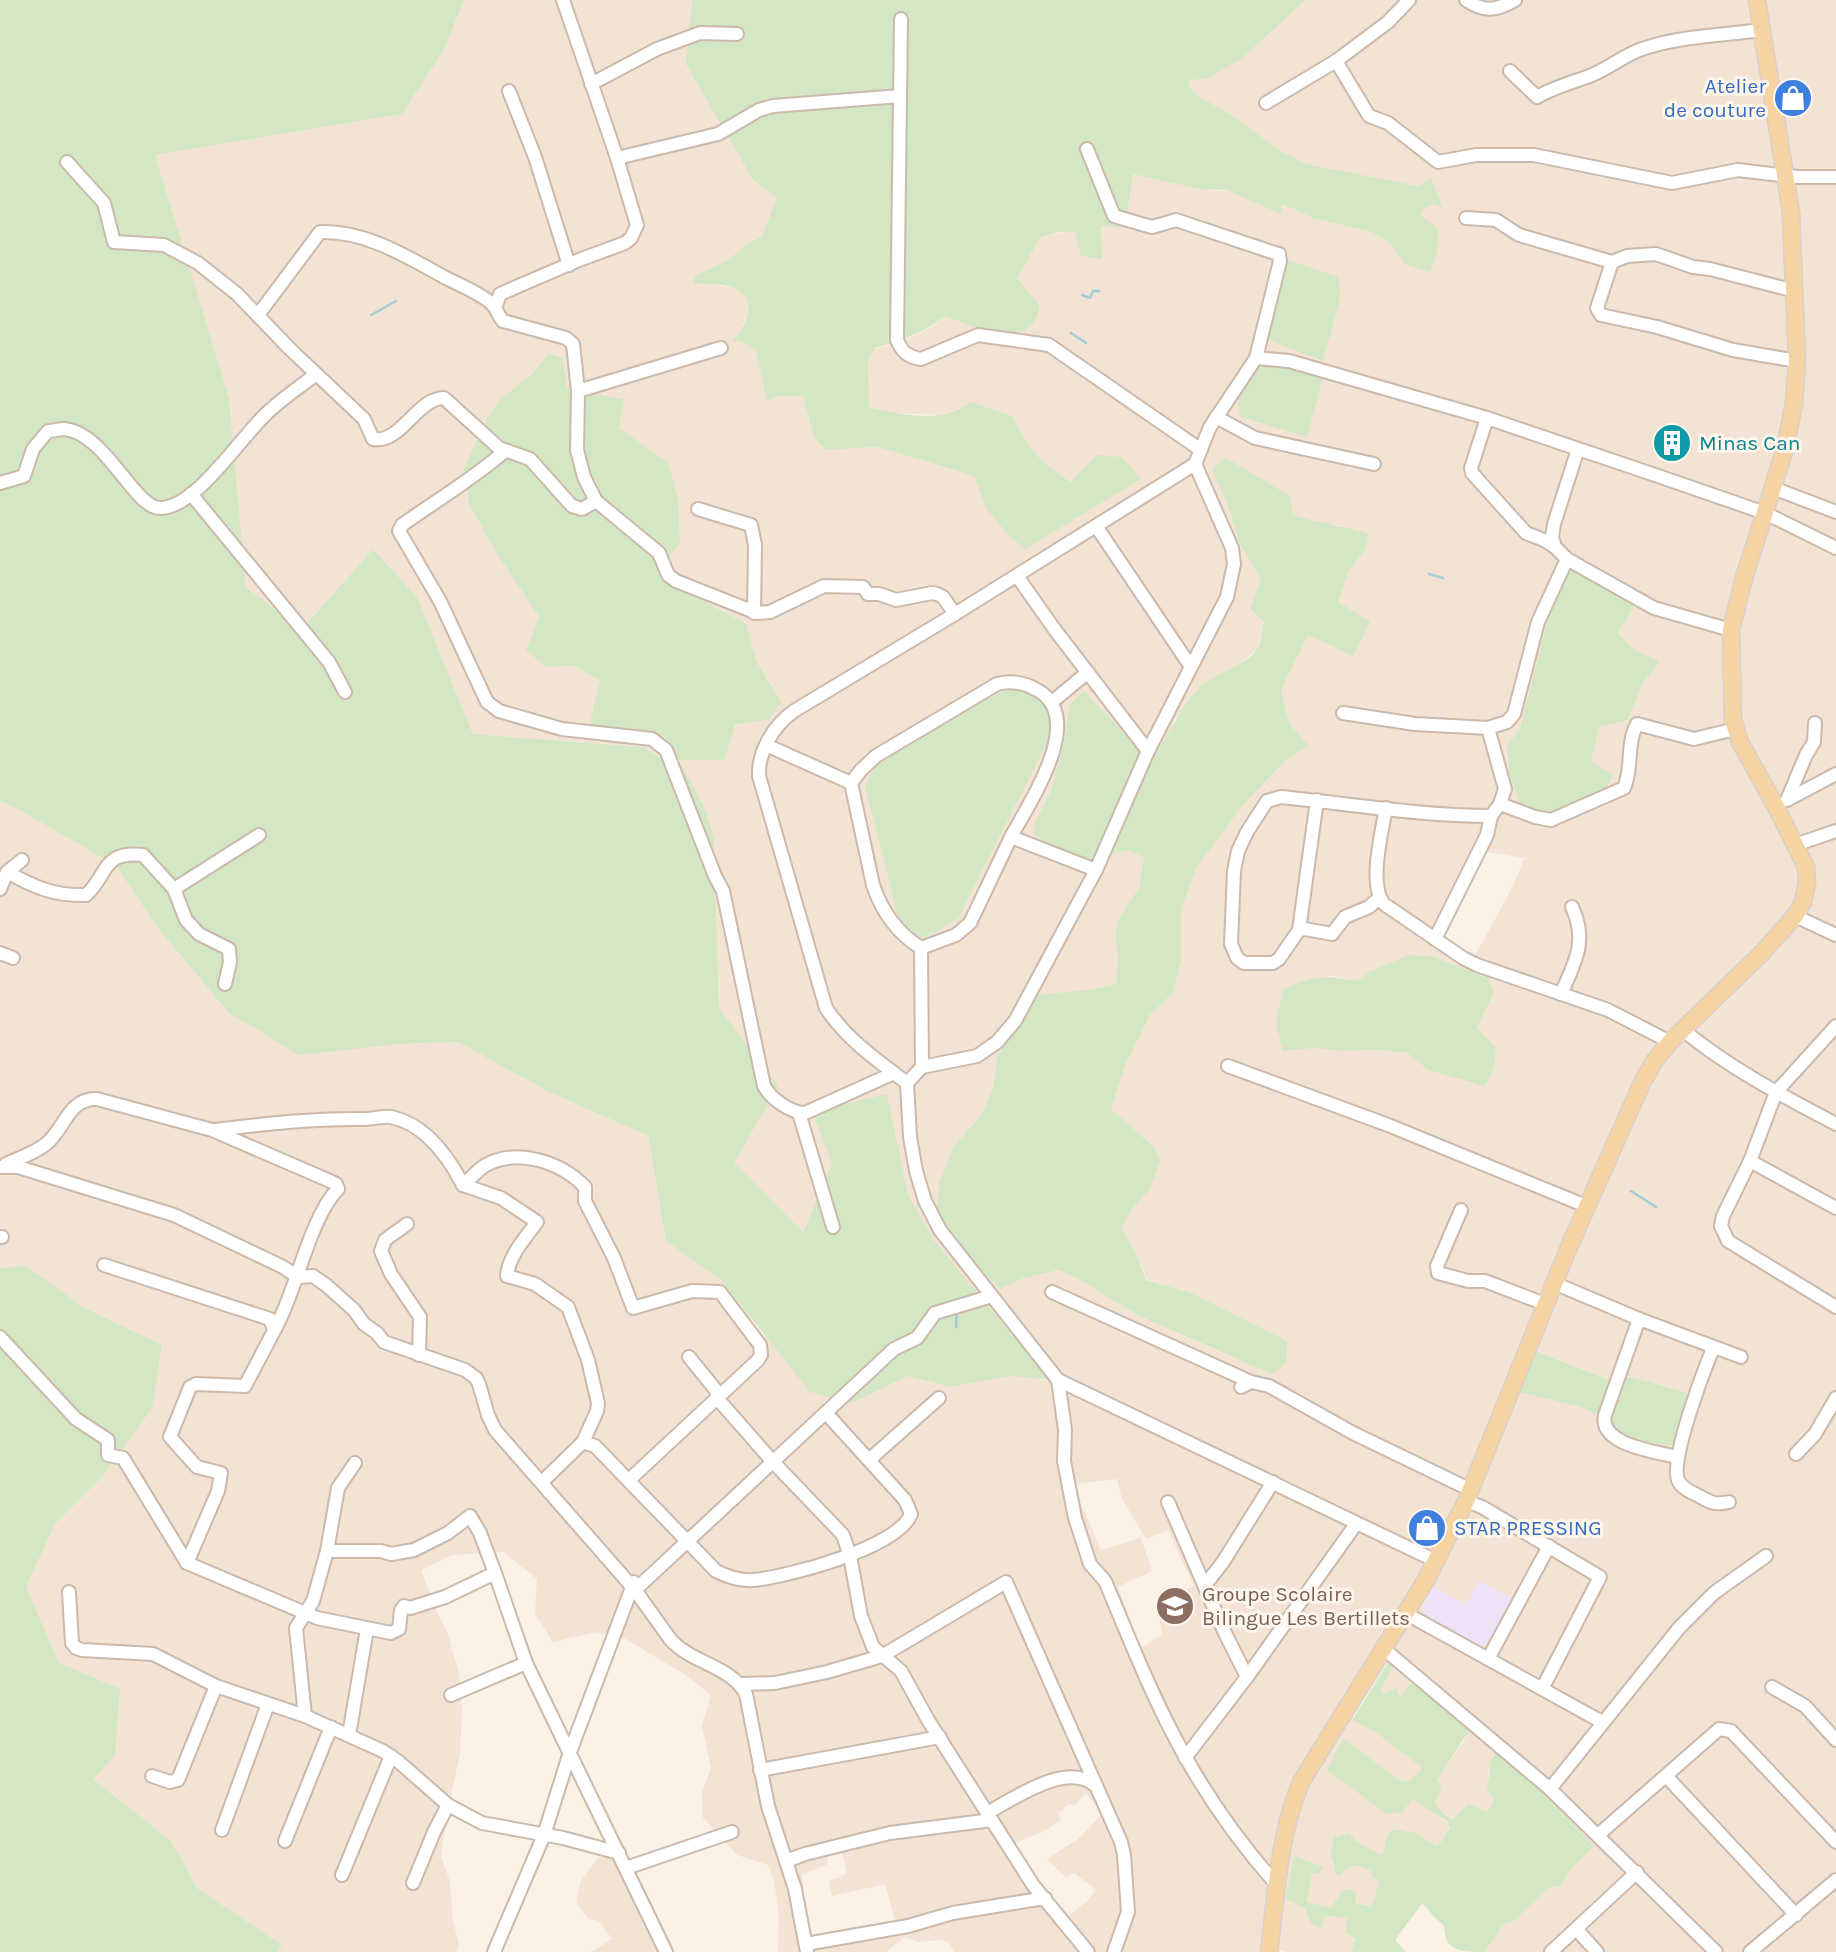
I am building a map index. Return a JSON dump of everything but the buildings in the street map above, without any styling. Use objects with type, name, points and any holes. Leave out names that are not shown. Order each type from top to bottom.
[{"type":"main road","points":[[1269,1952],[1277,1885],[1290,1815],[1298,1791],[1436,1561],[1469,1495],[1586,1206],[1642,1083],[1655,1060],[1670,1042],[1762,953],[1796,916],[1803,902],[1807,883],[1806,867],[1795,845],[1782,803],[1740,743],[1735,729],[1731,672],[1731,630],[1744,578],[1785,449],[1794,404],[1797,361],[1791,213],[1757,0]]},
{"type":"street","points":[[493,305],[497,303],[500,294],[625,243],[635,232],[636,219],[563,0]]},
{"type":"street","points":[[1266,103],[1336,61],[1388,22],[1409,0]]},
{"type":"street","points":[[1466,0],[1481,8],[1497,9],[1516,0]]},
{"type":"street","points":[[901,19],[897,340],[905,354],[921,359],[978,335],[1049,345],[1201,450]]},
{"type":"street","points":[[1510,71],[1537,97],[1597,73],[1621,57],[1646,48],[1688,38],[1762,30]]},
{"type":"street","points":[[591,84],[657,49],[700,33],[737,34]]},
{"type":"street","points":[[1336,61],[1369,116],[1388,123],[1438,162],[1476,155],[1534,155],[1672,183],[1738,170],[1811,178],[1836,177]]},
{"type":"street","points":[[509,91],[535,157],[569,265]]},
{"type":"street","points":[[617,158],[718,134],[759,110],[773,106],[900,96]]},
{"type":"street","points":[[907,1083],[876,1060],[835,1022],[826,1008],[759,776],[766,745],[782,719],[794,711],[1195,464],[1206,435],[1256,358],[1280,261],[1279,254],[1176,220],[1152,227],[1114,216],[1087,149]]},
{"type":"street","points":[[67,162],[104,203],[114,242],[164,246],[198,263],[237,294],[364,419],[373,439],[386,438],[434,400],[444,398],[505,452],[530,459],[576,509],[586,508],[596,501]]},
{"type":"street","points":[[1466,218],[1496,220],[1519,235],[1612,262],[1626,256],[1656,254],[1693,267],[1795,291]]},
{"type":"street","points":[[258,315],[320,232],[337,231],[363,237],[408,257],[493,305],[503,321],[571,341],[576,347],[579,459],[596,501],[659,553],[671,578],[754,613],[770,612],[824,586],[863,587],[868,594],[879,594],[891,600],[937,594],[943,597],[955,614]]},
{"type":"street","points":[[1612,262],[1597,308],[1601,315],[1657,327],[1732,350],[1797,361]]},
{"type":"street","points":[[578,391],[722,348]]},
{"type":"street","points":[[1256,358],[1289,361],[1487,418],[1765,513],[1836,548]]},
{"type":"street","points":[[0,483],[24,476],[33,449],[48,431],[66,429],[91,440],[130,483],[141,500],[158,509],[180,504],[209,478],[265,414],[316,374]]},
{"type":"street","points":[[1216,418],[1255,438],[1374,464]]},
{"type":"street","points":[[1487,418],[1471,468],[1472,473],[1526,533],[1544,540],[1567,559],[1654,608],[1731,630]]},
{"type":"street","points":[[1555,547],[1552,537],[1554,524],[1578,449]]},
{"type":"street","points":[[505,452],[476,477],[402,525],[400,534],[440,601],[483,696],[491,708],[562,729],[652,739],[662,744],[723,891],[764,1086],[772,1096],[799,1113],[806,1113],[894,1073]]},
{"type":"street","points":[[1195,464],[1232,548],[1234,564],[1227,597],[1148,751],[1096,870],[1014,1021],[997,1042],[977,1056],[922,1067],[907,1083],[916,1171],[925,1201],[940,1230],[1058,1380],[1436,1561]]},
{"type":"street","points":[[1773,488],[1836,512]]},
{"type":"street","points":[[191,494],[329,663],[345,692]]},
{"type":"street","points":[[698,509],[751,525],[755,545],[754,613]]},
{"type":"street","points":[[1096,526],[1191,667]]},
{"type":"street","points":[[1343,713],[1415,724],[1488,729],[1507,722],[1514,714],[1538,622],[1567,559]]},
{"type":"street","points":[[1017,576],[1148,751]]},
{"type":"street","points":[[1052,702],[1088,672]]},
{"type":"street","points":[[1011,681],[1027,685],[1052,702],[1057,714],[1055,750],[970,923],[956,935],[920,948],[905,938],[878,902],[851,783],[876,757],[998,684],[1011,681]]},
{"type":"street","points":[[1782,803],[1814,742],[1815,723]]},
{"type":"street","points":[[1500,804],[1551,820],[1619,792],[1627,782],[1628,757],[1637,724],[1694,739],[1735,729]]},
{"type":"street","points":[[1435,939],[1487,835],[1491,816],[1500,804],[1505,789],[1488,729]]},
{"type":"street","points":[[766,745],[851,783]]},
{"type":"street","points":[[1782,803],[1835,774]]},
{"type":"street","points":[[1317,800],[1299,930],[1279,959],[1273,963],[1244,963],[1237,958],[1231,944],[1234,871],[1238,851],[1267,801],[1281,797],[1317,800],[1426,813],[1491,816]]},
{"type":"street","points":[[1379,898],[1377,859],[1386,808]]},
{"type":"street","points":[[1795,845],[1836,831]]},
{"type":"street","points":[[174,889],[259,835]]},
{"type":"street","points":[[1011,837],[1096,870]]},
{"type":"street","points":[[6,872],[50,892],[65,896],[86,895],[102,871],[117,857],[126,854],[142,855],[174,889],[186,920],[199,934],[229,949],[230,962],[225,984]]},
{"type":"street","points":[[0,889],[6,872],[22,860]]},
{"type":"street","points":[[1299,930],[1332,934],[1345,917],[1369,907],[1379,898]]},
{"type":"street","points":[[1379,898],[1435,939],[1477,965],[1616,1013],[1670,1042]]},
{"type":"street","points":[[1561,994],[1579,950],[1580,928],[1572,907]]},
{"type":"street","points":[[1796,916],[1836,935]]},
{"type":"street","points":[[920,948],[922,1067]]},
{"type":"street","points":[[0,953],[13,958]]},
{"type":"street","points":[[1836,1026],[1776,1092],[1750,1161],[1723,1216],[1723,1233],[1728,1241],[1836,1307]]},
{"type":"street","points":[[1683,1030],[1705,1049],[1836,1124]]},
{"type":"street","points":[[1228,1066],[1388,1125],[1586,1206]]},
{"type":"street","points":[[1,1166],[42,1147],[58,1132],[70,1110],[90,1099],[212,1130],[336,1184],[338,1189],[317,1224],[276,1327],[245,1386],[196,1384],[190,1387],[170,1437],[197,1467],[221,1473],[218,1491],[187,1563]]},
{"type":"street","points":[[799,1113],[834,1227]]},
{"type":"street","points":[[212,1130],[319,1119],[391,1117],[424,1132],[445,1156],[463,1185],[502,1198],[537,1222],[521,1244],[507,1276],[536,1284],[570,1311],[588,1360],[598,1403],[583,1441],[542,1482]]},
{"type":"street","points":[[463,1185],[484,1166],[528,1157],[572,1174],[585,1187],[585,1201],[614,1258],[633,1308],[692,1291],[720,1292],[762,1350],[758,1360],[629,1480]]},
{"type":"street","points":[[1750,1161],[1836,1208]]},
{"type":"street","points":[[1,1166],[18,1167],[174,1215],[283,1267],[298,1277],[313,1276],[354,1310],[364,1324],[384,1342],[465,1370],[476,1378],[495,1430],[634,1586],[676,1645],[705,1664],[733,1676],[741,1684],[746,1694],[773,1825],[786,1861],[807,1948],[908,1926],[953,1913],[1045,1898]]},
{"type":"street","points":[[1461,1210],[1437,1266],[1438,1273],[1468,1281],[1485,1281],[1545,1304]]},
{"type":"street","points":[[407,1224],[385,1240],[381,1251],[391,1274],[419,1317],[419,1355]]},
{"type":"street","points":[[104,1265],[270,1319],[273,1327],[276,1327]]},
{"type":"street","points":[[1554,1283],[1639,1319],[1741,1357]]},
{"type":"street","points":[[1052,1292],[1246,1384],[1269,1386],[1469,1495],[1482,1507],[1600,1577],[1542,1689]]},
{"type":"street","points":[[494,1952],[544,1835],[570,1752],[634,1586],[774,1463],[894,1349],[916,1338],[935,1313],[992,1296]]},
{"type":"street","points":[[1639,1319],[1605,1415],[1605,1428],[1629,1445],[1678,1458]]},
{"type":"street","points":[[0,1337],[76,1419],[108,1440],[108,1455],[123,1458],[187,1563],[325,1620],[397,1632],[404,1606],[410,1608],[438,1600],[495,1573]]},
{"type":"street","points":[[1713,1348],[1696,1389],[1678,1458],[1676,1477],[1683,1487],[1712,1504],[1729,1502]]},
{"type":"street","points":[[689,1357],[717,1396],[774,1463],[840,1531],[850,1556],[861,1616],[873,1647],[901,1671],[1033,1885],[1088,1952]]},
{"type":"street","points":[[1058,1380],[1065,1430],[1064,1461],[1075,1518],[1090,1564],[1105,1581],[1162,1714],[1185,1758],[1248,1852],[1277,1885]]},
{"type":"street","points":[[870,1459],[939,1398]]},
{"type":"street","points":[[1796,1454],[1815,1434],[1836,1398]]},
{"type":"street","points":[[583,1441],[595,1446],[716,1571],[726,1576],[754,1580],[850,1556],[893,1532],[908,1520],[911,1514],[905,1500],[827,1413]]},
{"type":"street","points":[[305,1716],[296,1628],[313,1601],[327,1551],[338,1488],[355,1463]]},
{"type":"street","points":[[1205,1585],[1223,1562],[1273,1482]]},
{"type":"street","points":[[1168,1502],[1247,1677]]},
{"type":"street","points":[[327,1551],[381,1551],[391,1554],[414,1550],[448,1533],[470,1516],[480,1533],[526,1663],[666,1952]]},
{"type":"street","points":[[1185,1758],[1247,1677],[1356,1524]]},
{"type":"street","points":[[1488,1659],[1549,1546]]},
{"type":"street","points":[[1550,1789],[1679,1628],[1714,1593],[1766,1556]]},
{"type":"street","points":[[741,1684],[775,1682],[814,1675],[882,1656],[1006,1582],[1121,1842],[1128,1912],[1114,1952]]},
{"type":"street","points":[[69,1592],[72,1643],[76,1648],[153,1654],[216,1686],[305,1716],[391,1756],[448,1805],[482,1823],[619,1853]]},
{"type":"street","points":[[1405,1613],[1602,1722]]},
{"type":"street","points":[[349,1735],[367,1629]]},
{"type":"street","points":[[1384,1648],[1550,1789],[1716,1952]]},
{"type":"street","points":[[451,1695],[526,1663]]},
{"type":"street","points":[[152,1776],[170,1782],[178,1780],[216,1686]]},
{"type":"street","points":[[1772,1687],[1805,1706],[1836,1740]]},
{"type":"street","points":[[222,1830],[268,1704]]},
{"type":"street","points":[[285,1841],[331,1727]]},
{"type":"street","points":[[1598,1835],[1719,1729],[1731,1731],[1836,1842]]},
{"type":"street","points":[[760,1770],[940,1737]]},
{"type":"street","points":[[342,1875],[391,1756]]},
{"type":"street","points":[[786,1861],[890,1833],[989,1817],[1035,1787],[1069,1775],[1084,1778],[1096,1786]]},
{"type":"street","points":[[1667,1776],[1796,1915]]},
{"type":"street","points":[[413,1883],[448,1805]]},
{"type":"street","points":[[626,1868],[732,1832]]},
{"type":"street","points":[[1550,1952],[1637,1872]]},
{"type":"street","points":[[1750,1952],[1836,1880]]},
{"type":"street","points":[[1577,1930],[1597,1952]]},
{"type":"shaded area","points":[[464,0],[692,0],[687,64],[753,180],[778,198],[762,236],[744,246],[731,259],[696,275],[692,282],[731,287],[746,294],[747,315],[739,333],[732,340],[747,344],[756,351],[767,402],[778,396],[803,396],[814,438],[827,450],[878,447],[974,476],[986,508],[1096,504],[1140,479],[1071,482],[1041,461],[1027,446],[1012,416],[972,402],[950,413],[937,415],[893,413],[868,407],[868,360],[872,350],[905,340],[932,327],[945,316],[998,333],[1019,333],[1033,324],[1040,306],[1017,278],[1041,237],[1101,225],[1125,227],[1133,174],[1218,191],[1227,190],[1281,213],[1281,205],[1312,218],[1371,232],[1389,242],[1405,264],[1420,211],[1434,204],[1443,207],[1431,178],[1419,186],[1306,164],[1281,151],[1230,114],[1197,95],[1188,86],[1191,80],[1244,55],[1306,0],[1836,0],[1836,1952],[1484,1952],[1500,1931],[1501,1925],[1514,1921],[1548,1888],[1560,1886],[1572,1868],[1489,1763],[1490,1775],[1486,1788],[1494,1801],[1487,1812],[1453,1819],[1436,1805],[1435,1801],[1442,1787],[1436,1780],[1471,1731],[1451,1711],[1409,1684],[1400,1697],[1393,1687],[1387,1694],[1382,1695],[1381,1689],[1394,1665],[1390,1660],[1357,1710],[1354,1721],[1361,1722],[1387,1738],[1421,1766],[1421,1771],[1409,1782],[1399,1780],[1343,1739],[1327,1770],[1393,1811],[1401,1814],[1413,1799],[1451,1825],[1440,1843],[1435,1846],[1408,1833],[1388,1833],[1384,1852],[1380,1855],[1354,1839],[1343,1835],[1336,1836],[1334,1872],[1356,1865],[1370,1870],[1379,1881],[1374,1900],[1369,1906],[1356,1903],[1357,1896],[1334,1903],[1331,1908],[1307,1902],[1314,1873],[1312,1862],[1288,1900],[1305,1910],[1320,1928],[1325,1916],[1347,1918],[1348,1935],[1355,1939],[1351,1952],[954,1952],[949,1942],[918,1942],[906,1937],[886,1952],[778,1952],[779,1915],[774,1880],[768,1865],[737,1855],[703,1818],[702,1793],[711,1768],[702,1726],[711,1695],[684,1674],[624,1638],[596,1632],[553,1642],[535,1613],[537,1579],[503,1552],[452,1555],[421,1570],[447,1631],[459,1674],[462,1709],[460,1754],[445,1823],[441,1856],[450,1882],[453,1921],[459,1945],[456,1952],[278,1952],[282,1945],[197,1888],[171,1841],[93,1779],[59,1663],[26,1587],[55,1524],[103,1476],[162,1345],[83,1307],[25,1265],[0,1269],[0,801],[116,866],[157,927],[228,1012],[400,1044],[458,1042],[551,1093],[648,1136],[666,1241],[721,1280],[762,1334],[852,1403],[908,1376],[951,1387],[1010,1376],[1057,1379],[1031,1358],[933,1239],[908,1194],[887,1095],[832,1163],[803,1232],[733,1163],[778,1086],[719,1008],[714,838],[682,766],[660,758],[643,747],[473,734],[417,597],[373,549],[302,629],[246,589],[229,398],[154,155],[402,114],[444,50]],"holes":[[[549,354],[563,358],[566,387],[593,395],[619,428],[667,463],[680,543],[655,573],[746,623],[757,662],[771,684],[769,719],[648,743],[617,743],[589,726],[600,680],[574,666],[546,667],[539,617],[495,551],[469,504],[478,442],[486,421],[500,400],[531,375]],[[1212,469],[1293,515],[1324,524],[1341,525],[1365,550],[1348,573],[1338,602],[1353,656],[1308,635],[1281,690],[1289,723],[1309,746],[1287,759],[1242,806],[1196,869],[1181,910],[1181,962],[1173,993],[1150,1015],[1125,1066],[1111,1109],[1153,1146],[1150,1189],[1120,1227],[1147,1280],[1189,1292],[1287,1341],[1227,1355],[1139,1316],[1059,1270],[1024,1278],[1000,1288],[953,1147],[982,1114],[993,1088],[997,1056],[1017,1026],[1088,990],[1116,984],[1118,955],[1115,937],[1119,917],[1139,888],[1144,858],[1128,850],[1091,860],[1035,822],[1050,792],[1063,748],[1070,704],[1084,691],[1131,743],[1156,753],[1167,738],[1175,719],[1257,649],[1264,622],[1250,609],[1261,578],[1240,545]],[[1552,604],[1635,605],[1618,633],[1636,651],[1660,662],[1642,684],[1628,720],[1599,727],[1591,762],[1574,801],[1548,815],[1507,746],[1520,728]],[[1488,852],[1525,858],[1510,892],[1472,961],[1434,943],[1478,859]],[[1329,975],[1357,981],[1494,994],[1477,1028],[1428,1070],[1407,1053],[1317,1048],[1283,1051]],[[1536,1351],[1612,1381],[1632,1377],[1687,1393],[1600,1416],[1580,1407],[1521,1392]],[[1117,1479],[1122,1499],[1146,1539],[1168,1530],[1194,1586],[1165,1601],[1167,1612],[1159,1617],[1162,1635],[1140,1648],[1118,1587],[1152,1571],[1141,1538],[1101,1550],[1072,1484]],[[1086,1793],[1102,1814],[1078,1839],[1047,1859],[1066,1878],[1074,1873],[1096,1890],[1068,1916],[1012,1845],[1048,1829],[1061,1820],[1058,1813],[1069,1804],[1075,1805]],[[841,1848],[847,1874],[829,1881],[832,1896],[885,1884],[896,1924],[811,1940],[799,1890],[804,1885],[801,1875],[828,1864],[826,1853]]]},
{"type":"shaded area","points":[[1479,1580],[1512,1598],[1489,1645],[1481,1646],[1423,1614],[1422,1607],[1434,1587],[1465,1605]]},
{"type":"shaded area","points":[[599,1857],[628,1860],[675,1952],[591,1952],[612,1939],[599,1921],[588,1919],[576,1902],[581,1881]]},
{"type":"green space","points":[[0,0],[464,0],[444,50],[402,114],[155,155],[229,398],[246,588],[302,629],[373,549],[417,597],[473,734],[643,747],[660,758],[682,766],[704,806],[714,838],[719,1008],[778,1086],[734,1163],[803,1232],[832,1163],[812,1112],[887,1094],[908,1194],[933,1239],[1031,1358],[1058,1380],[1010,1376],[951,1387],[908,1376],[852,1403],[810,1392],[721,1280],[666,1241],[648,1136],[551,1093],[458,1042],[399,1044],[299,1055],[228,1012],[157,927],[116,866],[0,801]]},
{"type":"green space","points":[[692,0],[1306,0],[1241,59],[1209,78],[1191,80],[1188,86],[1197,95],[1230,114],[1281,151],[1306,164],[1419,186],[1431,178],[1443,208],[1434,204],[1419,214],[1438,229],[1437,254],[1430,272],[1405,264],[1389,242],[1371,232],[1312,218],[1282,205],[1281,214],[1227,190],[1200,189],[1133,174],[1125,228],[1101,226],[1102,259],[1081,256],[1075,232],[1060,232],[1041,237],[1017,278],[1040,306],[1031,326],[1011,334],[1000,333],[945,316],[912,336],[875,348],[868,360],[869,407],[927,416],[949,413],[972,402],[1012,416],[1024,439],[1036,454],[1071,482],[1097,455],[1122,457],[1141,479],[1025,549],[1009,536],[986,508],[974,476],[878,447],[827,450],[814,438],[803,396],[778,396],[767,402],[756,351],[747,344],[732,340],[747,315],[744,294],[729,286],[692,283],[696,275],[730,259],[744,246],[762,236],[777,198],[753,180],[686,64]]},
{"type":"green space","points":[[1288,260],[1339,277],[1340,299],[1323,361],[1268,340]]},
{"type":"green space","points":[[549,354],[563,358],[567,387],[624,400],[619,428],[668,463],[678,498],[680,543],[656,573],[693,596],[746,623],[757,662],[781,702],[769,719],[735,725],[724,760],[681,760],[648,743],[589,739],[589,726],[600,680],[574,666],[546,667],[526,650],[539,617],[495,551],[469,504],[464,468],[499,400],[531,375]]},
{"type":"green space","points":[[1271,365],[1323,378],[1307,437],[1240,417],[1238,397],[1259,368]]},
{"type":"green space","points":[[1226,458],[1290,496],[1293,515],[1369,534],[1365,550],[1348,573],[1338,602],[1370,622],[1353,656],[1308,635],[1281,690],[1289,723],[1309,746],[1287,759],[1242,806],[1196,869],[1181,910],[1181,962],[1173,993],[1150,1015],[1125,1066],[1111,1109],[1153,1146],[1160,1160],[1150,1189],[1132,1209],[1121,1227],[1138,1258],[1146,1280],[1189,1292],[1287,1341],[1286,1363],[1272,1374],[1139,1316],[1059,1270],[1024,1278],[1000,1289],[973,1262],[953,1236],[937,1208],[939,1184],[953,1147],[982,1114],[993,1088],[997,1057],[1034,995],[1088,990],[1116,984],[1118,955],[1115,937],[1119,917],[1139,888],[1144,858],[1128,850],[1091,860],[1056,849],[1034,835],[1035,822],[1050,792],[1063,748],[1070,704],[1084,691],[1131,743],[1156,753],[1198,689],[1245,661],[1257,649],[1264,622],[1250,609],[1261,578],[1240,545],[1212,469]]},
{"type":"green space","points":[[1569,568],[1635,605],[1618,633],[1636,651],[1660,662],[1642,684],[1628,720],[1599,727],[1591,762],[1613,775],[1606,788],[1548,815],[1520,803],[1510,774],[1507,746],[1520,728],[1552,604]]},
{"type":"green space","points":[[1012,687],[1030,693],[1041,701],[1053,731],[959,917],[937,932],[919,938],[899,920],[865,786],[876,765],[969,708]]},
{"type":"green space","points":[[1409,955],[1434,957],[1488,978],[1494,993],[1477,1028],[1496,1047],[1494,1068],[1485,1086],[1428,1070],[1407,1053],[1317,1048],[1283,1051],[1276,1023],[1283,990],[1302,981],[1319,978],[1357,981],[1371,971]]},
{"type":"green space","points":[[25,1265],[83,1307],[162,1345],[152,1408],[103,1476],[55,1524],[26,1587],[59,1663],[120,1689],[115,1755],[93,1779],[171,1841],[197,1888],[282,1945],[278,1952],[0,1952],[0,1269]]},
{"type":"green space","points":[[1535,1351],[1612,1381],[1632,1377],[1687,1393],[1685,1411],[1674,1445],[1649,1443],[1601,1430],[1599,1416],[1580,1407],[1520,1392]]},
{"type":"green space","points":[[1390,1660],[1394,1665],[1381,1689],[1382,1695],[1396,1687],[1400,1697],[1409,1684],[1414,1683],[1472,1731],[1464,1738],[1437,1780],[1442,1787],[1435,1803],[1445,1815],[1453,1819],[1468,1804],[1487,1812],[1494,1801],[1486,1788],[1490,1775],[1489,1763],[1497,1753],[1528,1778],[1594,1846],[1572,1868],[1560,1886],[1548,1888],[1514,1921],[1501,1925],[1500,1931],[1484,1952],[1463,1951],[1450,1945],[1443,1924],[1422,1904],[1397,1937],[1396,1941],[1406,1952],[1351,1952],[1355,1939],[1345,1933],[1347,1918],[1325,1916],[1321,1929],[1310,1922],[1306,1910],[1288,1900],[1286,1896],[1294,1856],[1323,1867],[1320,1873],[1312,1874],[1307,1902],[1331,1908],[1342,1891],[1350,1889],[1356,1893],[1356,1903],[1369,1906],[1374,1900],[1379,1881],[1373,1877],[1370,1870],[1356,1865],[1343,1871],[1340,1876],[1335,1874],[1330,1855],[1334,1837],[1349,1833],[1356,1841],[1380,1855],[1384,1852],[1387,1836],[1392,1831],[1413,1831],[1435,1846],[1450,1828],[1447,1821],[1413,1799],[1401,1814],[1387,1814],[1327,1770],[1343,1738],[1399,1780],[1408,1782],[1421,1771],[1421,1766],[1388,1741],[1352,1720]]},
{"type":"waterway","points":[[1082,295],[1090,298],[1093,291],[1099,291]]},
{"type":"waterway","points":[[371,315],[396,301]]},
{"type":"waterway","points":[[1071,333],[1086,343]]},
{"type":"waterway","points":[[1429,574],[1443,578]]},
{"type":"waterway","points":[[1631,1191],[1656,1207]]},
{"type":"waterway","points":[[956,1327],[957,1310]]},
{"type":"place","name":"Atelier de couture","points":[[1793,98]]},
{"type":"place","name":"Minas Can","points":[[1672,443]]},
{"type":"place","name":"STAR PRESSING","points":[[1427,1528]]},
{"type":"place","name":"Groupe Scolaire Bilingue Les Bertillets","points":[[1175,1606]]}]
